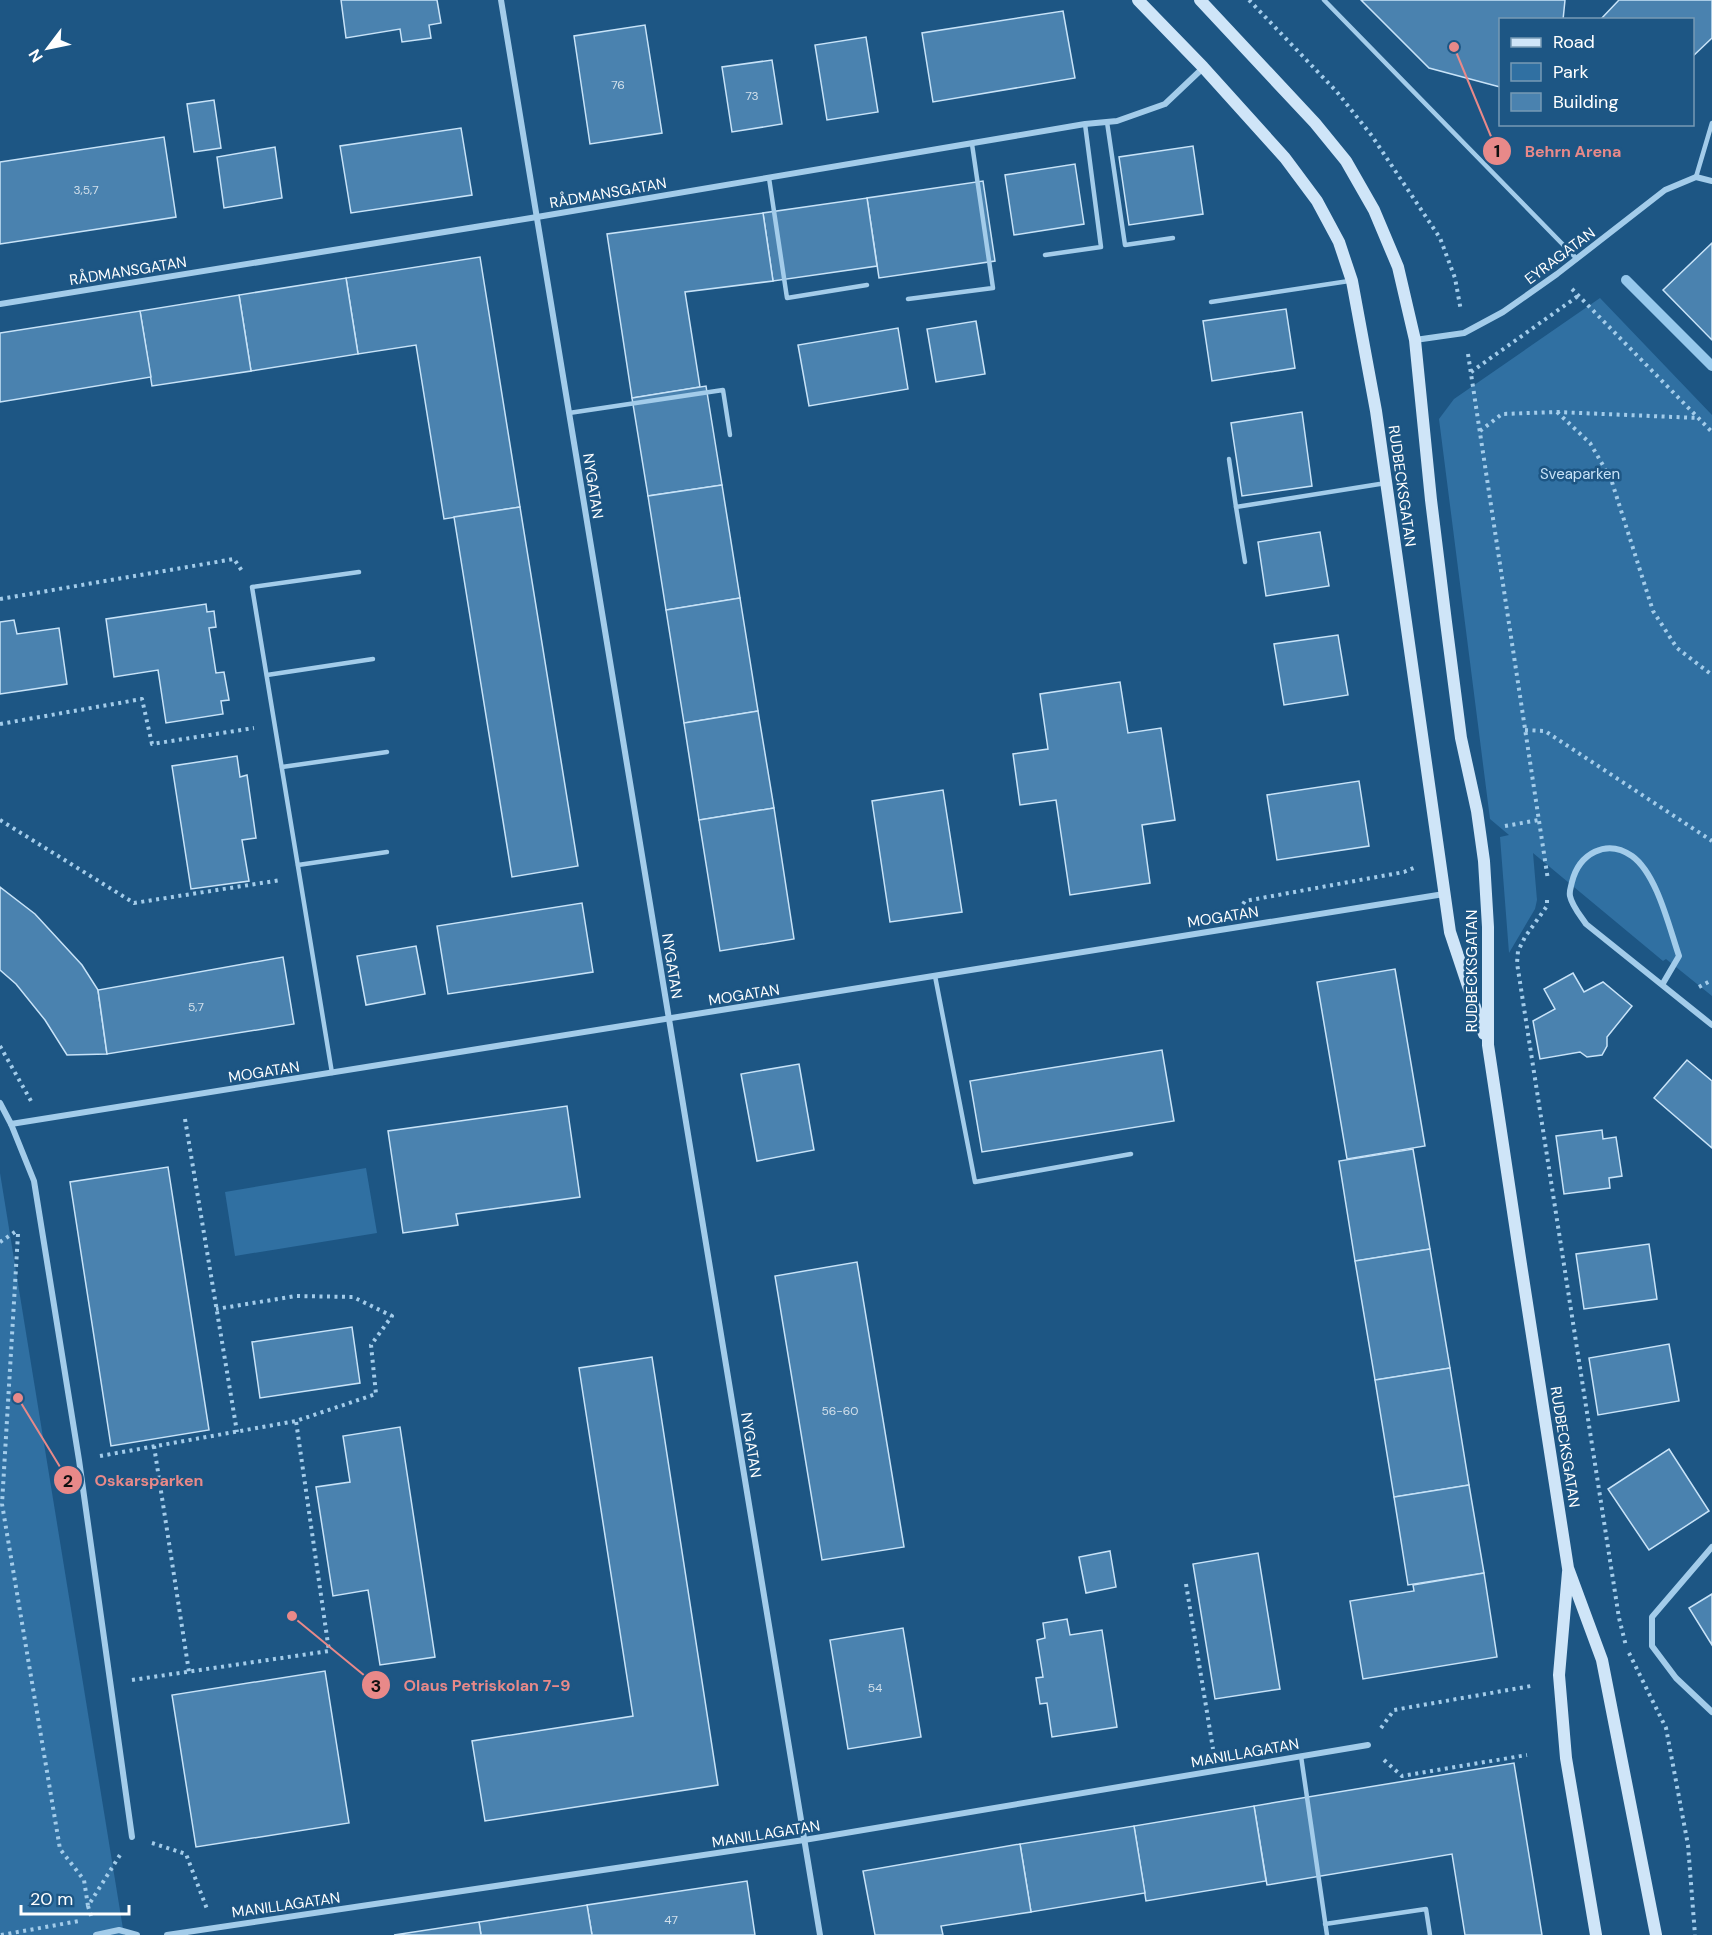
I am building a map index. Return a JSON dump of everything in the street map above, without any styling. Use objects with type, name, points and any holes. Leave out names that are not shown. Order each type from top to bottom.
[{"type":"main road","name":"RUDBECKSGATAN","points":[[1138,0],[1285,158],[1317,201],[1339,242],[1352,281],[1376,411],[1450,932],[1488,1046]]},
{"type":"main road","name":"RUDBECKSGATAN","points":[[1200,0],[1315,123],[1346,161],[1374,210],[1398,267],[1415,340],[1431,500],[1461,738],[1481,837],[1488,927],[1488,1046],[1568,1568],[1602,1660],[1656,1935]]},
{"type":"main road","name":"RUDBECKSGATAN","points":[[1568,1568],[1559,1675],[1566,1758],[1596,1935]]},
{"type":"street","name":"NYGATAN","points":[[501,0],[820,1935]]},
{"type":"street","name":"RÅDMANSGATAN","points":[[0,304],[537,217],[1084,124],[1117,121],[1165,104],[1203,68]]},
{"type":"street","name":"EYRAGATAN","points":[[1415,340],[1464,333],[1503,312],[1578,259],[1665,190],[1696,177]]},
{"type":"street","points":[[1696,177],[1712,181]]},
{"type":"street","points":[[1662,985],[1679,956],[1653,884],[1644,869],[1632,856],[1606,847],[1593,851],[1583,859],[1574,875],[1569,894],[1586,924],[1662,985],[1712,1025]]},
{"type":"street","name":"MOGATAN","points":[[11,1124],[1444,894]]},
{"type":"street","points":[[0,1103],[34,1181],[79,1460],[132,1837]]},
{"type":"street","points":[[1712,1547],[1652,1617],[1652,1646],[1676,1678],[1712,1712]]},
{"type":"street","name":"MANILLAGATAN","points":[[167,1935],[804,1840],[1368,1745]]},
{"type":"street","points":[[96,1935],[118,1930],[137,1935]]},
{"type":"lane","points":[[1324,0],[1578,259]]},
{"type":"lane","points":[[1107,122],[1125,245],[1173,238]]},
{"type":"lane","points":[[1696,177],[1712,123]]},
{"type":"lane","points":[[1045,255],[1101,247],[1084,124]]},
{"type":"lane","points":[[908,299],[993,288],[972,144]]},
{"type":"lane","points":[[769,178],[787,298],[867,285]]},
{"type":"lane","points":[[1210,302],[1352,281]]},
{"type":"lane","points":[[569,412],[723,390],[730,435]]},
{"type":"lane","points":[[1229,459],[1245,562]]},
{"type":"lane","points":[[1236,507],[1386,483]]},
{"type":"lane","points":[[332,1073],[252,587],[359,572]]},
{"type":"lane","points":[[267,675],[373,658]]},
{"type":"lane","points":[[282,767],[387,752]]},
{"type":"lane","points":[[298,865],[387,852]]},
{"type":"lane","points":[[935,976],[975,1182],[1131,1154]]},
{"type":"lane","points":[[1301,1756],[1327,1935]]},
{"type":"lane","points":[[1325,1924],[1426,1910],[1430,1935]]},
{"type":"path","points":[[1250,0],[1337,92],[1365,127],[1440,238],[1455,278],[1548,871],[1548,889]]},
{"type":"path","points":[[1557,274],[1712,432]]},
{"type":"path","points":[[1471,372],[1578,296]]},
{"type":"path","points":[[1480,431],[1502,414],[1557,412],[1698,418]]},
{"type":"path","points":[[1557,412],[1590,443],[1611,479],[1653,611],[1677,648],[1712,675]]},
{"type":"path","points":[[0,599],[234,559],[252,587]]},
{"type":"path","points":[[0,724],[142,699],[152,744],[274,724]]},
{"type":"path","points":[[1525,730],[1545,731],[1712,841]]},
{"type":"path","points":[[0,820],[134,903],[300,878]]},
{"type":"path","points":[[1481,837],[1505,825],[1539,820]]},
{"type":"path","points":[[1227,929],[1245,901],[1404,872],[1439,856]]},
{"type":"path","points":[[1547,898],[1547,906],[1525,937],[1518,951],[1516,963],[1619,1618],[1633,1665],[1665,1728],[1688,1845],[1695,1935]]},
{"type":"path","points":[[0,1046],[42,1120]]},
{"type":"path","points":[[182,1097],[237,1432]]},
{"type":"path","points":[[16,1219],[18,1230],[1,1503],[60,1849],[84,1880],[91,1918]]},
{"type":"path","points":[[0,1242],[18,1230]]},
{"type":"path","points":[[79,1460],[296,1421],[376,1394],[371,1345],[392,1316],[353,1297],[296,1296],[216,1309]]},
{"type":"path","points":[[110,1683],[329,1651],[296,1421]]},
{"type":"path","points":[[154,1446],[189,1672]]},
{"type":"path","points":[[1186,1584],[1217,1771]]},
{"type":"path","points":[[1527,1755],[1402,1776],[1368,1745],[1395,1710],[1531,1686]]},
{"type":"path","points":[[88,1906],[132,1837],[186,1854],[214,1928]]},
{"type":"path","points":[[1,1935],[80,1920]]},
{"type":"green space","name":"Sveaparken","points":[[1600,298],[1712,415],[1712,996],[1666,959],[1663,961],[1533,853],[1537,900],[1535,909],[1509,953],[1500,837],[1509,835],[1490,819],[1439,419],[1454,399]]},
{"type":"green space","points":[[366,1168],[377,1233],[235,1256],[225,1192]]},
{"type":"green space","points":[[0,1173],[124,1935],[0,1935]]},
{"type":"building","points":[[341,0],[437,0],[441,23],[429,25],[431,38],[402,42],[400,29],[346,38]]},
{"type":"building","points":[[1361,0],[1565,0],[1563,18],[1499,18],[1499,87],[1429,68]]},
{"type":"building","points":[[1619,0],[1712,0],[1712,38],[1694,55],[1694,18],[1602,18]]},
{"type":"building","points":[[1063,11],[1075,78],[933,102],[922,33]]},
{"type":"building","points":[[645,25],[662,133],[590,144],[574,36]]},
{"type":"building","points":[[866,37],[878,112],[827,120],[815,45]]},
{"type":"building","points":[[772,60],[782,124],[732,132],[722,67]]},
{"type":"building","points":[[214,100],[221,148],[194,152],[187,104]]},
{"type":"building","points":[[461,128],[472,195],[351,213],[340,146]]},
{"type":"building","points":[[164,137],[176,217],[0,244],[0,162]]},
{"type":"building","points":[[1193,146],[1203,214],[1129,225],[1119,157]]},
{"type":"building","points":[[275,147],[282,198],[224,208],[217,157]]},
{"type":"building","points":[[1075,164],[1084,224],[1014,235],[1005,175]]},
{"type":"building","points":[[983,181],[995,261],[879,278],[867,198]]},
{"type":"building","points":[[867,198],[877,266],[773,281],[763,213]]},
{"type":"building","points":[[763,213],[773,281],[685,292],[700,387],[632,398],[607,234]]},
{"type":"building","points":[[1712,243],[1712,340],[1663,290]]},
{"type":"building","points":[[480,257],[520,507],[444,519],[416,345],[358,354],[346,278]]},
{"type":"building","points":[[346,278],[358,354],[251,371],[239,295]]},
{"type":"building","points":[[239,295],[251,371],[152,386],[140,311]]},
{"type":"building","points":[[1286,309],[1295,368],[1212,381],[1203,321]]},
{"type":"building","points":[[140,311],[151,377],[0,402],[0,333]]},
{"type":"building","points":[[976,321],[985,374],[936,382],[927,329]]},
{"type":"building","points":[[898,328],[908,389],[809,406],[798,345]]},
{"type":"building","points":[[706,386],[722,485],[648,496],[632,398]]},
{"type":"building","points":[[1302,412],[1312,486],[1242,496],[1231,423]]},
{"type":"building","points":[[722,485],[740,598],[666,610],[648,496]]},
{"type":"building","points":[[520,507],[578,866],[512,877],[454,517]]},
{"type":"building","points":[[1320,532],[1329,586],[1266,596],[1258,542]]},
{"type":"building","points":[[740,598],[758,711],[684,723],[666,610]]},
{"type":"building","points":[[206,604],[207,612],[214,611],[216,627],[209,628],[216,673],[224,672],[229,700],[221,701],[223,714],[166,723],[158,670],[114,677],[106,619]]},
{"type":"building","points":[[14,620],[17,634],[59,628],[67,684],[0,694],[0,622]]},
{"type":"building","points":[[1338,635],[1348,695],[1284,705],[1274,644]]},
{"type":"building","points":[[1120,682],[1128,733],[1161,728],[1175,820],[1142,825],[1150,883],[1070,895],[1056,800],[1020,805],[1013,754],[1048,749],[1040,694]]},
{"type":"building","points":[[758,711],[774,808],[699,820],[684,723]]},
{"type":"building","points":[[237,756],[240,777],[247,775],[256,838],[242,840],[249,881],[191,889],[172,766]]},
{"type":"building","points":[[1359,781],[1369,846],[1277,860],[1267,795]]},
{"type":"building","points":[[943,790],[962,912],[890,922],[872,801]]},
{"type":"building","points":[[774,808],[794,939],[720,951],[699,820]]},
{"type":"building","points":[[0,887],[35,914],[82,965],[98,990],[107,1054],[67,1055],[45,1020],[16,984],[0,970]]},
{"type":"building","points":[[582,903],[593,972],[448,994],[437,926]]},
{"type":"building","points":[[416,946],[425,994],[366,1005],[357,956]]},
{"type":"building","points":[[283,957],[294,1024],[107,1054],[98,990]]},
{"type":"building","points":[[1395,969],[1425,1146],[1347,1159],[1317,982]]},
{"type":"building","points":[[1573,973],[1584,992],[1603,982],[1632,1006],[1607,1037],[1607,1046],[1602,1055],[1587,1057],[1580,1052],[1540,1059],[1533,1021],[1555,1009],[1544,989]]},
{"type":"building","points":[[1162,1050],[1174,1121],[982,1152],[970,1081]]},
{"type":"building","points":[[1687,1060],[1712,1081],[1712,1148],[1654,1098]]},
{"type":"building","points":[[799,1064],[814,1150],[757,1161],[741,1074]]},
{"type":"building","points":[[567,1106],[580,1197],[456,1214],[458,1225],[403,1233],[388,1131]]},
{"type":"building","points":[[1602,1130],[1603,1139],[1616,1137],[1622,1176],[1609,1178],[1610,1188],[1564,1194],[1556,1136]]},
{"type":"building","points":[[1413,1149],[1430,1249],[1355,1261],[1339,1161]]},
{"type":"building","points":[[168,1167],[209,1430],[111,1446],[70,1182]]},
{"type":"building","points":[[1649,1244],[1657,1299],[1584,1309],[1576,1254]]},
{"type":"building","points":[[1430,1249],[1450,1368],[1375,1380],[1355,1261]]},
{"type":"building","points":[[857,1262],[904,1547],[822,1560],[775,1276]]},
{"type":"building","points":[[352,1327],[360,1383],[260,1398],[252,1342]]},
{"type":"building","points":[[1669,1344],[1679,1401],[1598,1415],[1589,1358]]},
{"type":"building","points":[[652,1357],[718,1785],[485,1821],[472,1741],[633,1716],[579,1368]]},
{"type":"building","points":[[1450,1368],[1469,1485],[1394,1497],[1375,1380]]},
{"type":"building","points":[[400,1427],[435,1657],[380,1665],[368,1590],[333,1596],[316,1487],[350,1482],[343,1436]]},
{"type":"building","points":[[1669,1449],[1709,1511],[1649,1550],[1608,1489]]},
{"type":"building","points":[[1469,1485],[1484,1573],[1408,1585],[1394,1497]]},
{"type":"building","points":[[1110,1551],[1116,1587],[1086,1593],[1079,1557]]},
{"type":"building","points":[[1258,1553],[1280,1689],[1215,1699],[1193,1564]]},
{"type":"building","points":[[1484,1573],[1497,1657],[1363,1679],[1350,1601],[1414,1591],[1413,1585]]},
{"type":"building","points":[[1712,1594],[1712,1645],[1689,1608]]},
{"type":"building","points":[[1067,1619],[1070,1635],[1102,1630],[1117,1727],[1052,1737],[1047,1703],[1040,1704],[1036,1678],[1043,1677],[1037,1640],[1045,1638],[1043,1623]]},
{"type":"building","points":[[903,1628],[921,1737],[848,1749],[830,1640]]},
{"type":"building","points":[[325,1671],[349,1823],[196,1847],[172,1695]]},
{"type":"building","points":[[1514,1763],[1542,1935],[1465,1935],[1452,1854],[1267,1885],[1254,1806]]},
{"type":"building","points":[[1254,1806],[1266,1881],[1146,1901],[1134,1826]]},
{"type":"building","points":[[1134,1826],[1145,1893],[1031,1912],[1020,1844]]},
{"type":"building","points":[[1020,1844],[1031,1912],[941,1926],[943,1935],[875,1935],[863,1871]]},
{"type":"building","points":[[747,1881],[755,1935],[592,1935],[587,1905]]},
{"type":"building","points":[[587,1905],[592,1935],[481,1935],[479,1922]]},
{"type":"building","points":[[479,1922],[481,1935],[394,1935]]},
{"type":"waterway","points":[[1626,280],[1712,366]]},
{"type":"place","name":"Behrn Arena","points":[[1454,47]]},
{"type":"place","name":"Oskarsparken","points":[[18,1398]]},
{"type":"place","name":"Olaus Petriskolan 7-9","points":[[292,1616]]}]
